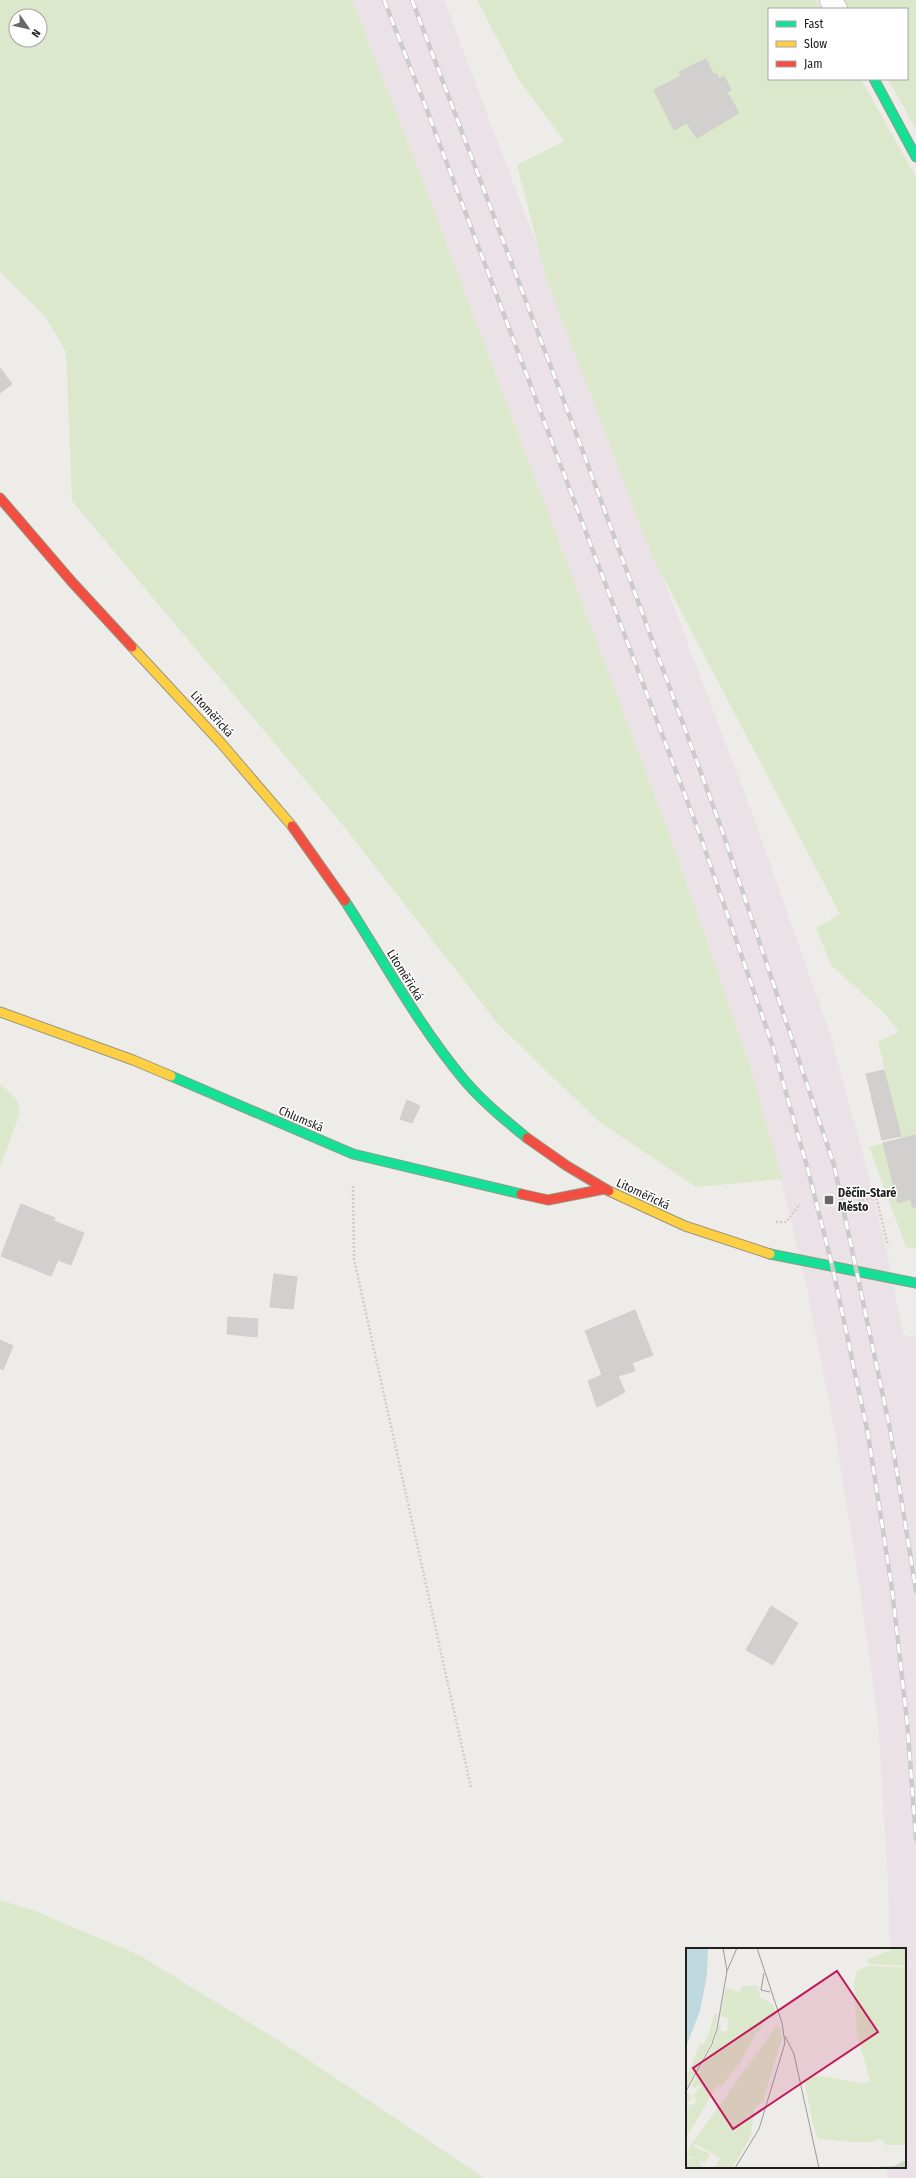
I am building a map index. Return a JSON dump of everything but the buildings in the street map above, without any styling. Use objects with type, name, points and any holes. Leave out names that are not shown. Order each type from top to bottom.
[{"type":"main road","points":[[875,80],[916,157]]},
{"type":"main road","name":"Litoměřická","points":[[0,498],[80,592],[157,672],[280,810],[330,878],[409,1005],[440,1050],[469,1085],[531,1143],[604,1189],[666,1219],[700,1232],[773,1255],[916,1283]]},
{"type":"main road","name":"Chlumská","points":[[0,1012],[133,1060],[353,1154],[548,1200],[604,1189]]},
{"type":"path","points":[[353,1154],[354,1259],[471,1788]]},
{"type":"path","points":[[858,1201],[876,1197],[896,1278]]},
{"type":"shaded area","points":[[352,0],[444,0],[754,818],[830,1034],[864,1158],[890,1266],[903,1335],[916,1337],[916,2178],[887,2178],[887,2168],[906,2168],[906,1948],[890,1948],[887,1862],[878,1724],[861,1596],[836,1439],[806,1284],[781,1179],[748,1060],[674,847],[423,181]]},
{"type":"green space","points":[[0,0],[352,0],[423,181],[674,847],[748,1060],[782,1179],[696,1187],[597,1120],[498,1024],[341,823],[72,501],[66,352],[45,316],[0,272]]},
{"type":"green space","points":[[477,0],[816,0],[820,8],[768,8],[768,80],[862,80],[916,177],[916,1135],[901,1139],[878,1041],[899,1032],[884,1013],[831,965],[816,928],[840,914],[653,558],[546,278],[517,165],[564,141],[519,80]]},
{"type":"green space","points":[[843,0],[916,0],[916,129],[889,80],[908,80],[908,8],[847,8]]},
{"type":"green space","points":[[0,1084],[17,1100],[20,1113],[0,1167]]},
{"type":"green space","points":[[883,1143],[898,1203],[911,1199],[912,1207],[916,1207],[916,1249],[906,1247],[869,1147]]},
{"type":"green space","points":[[0,1900],[35,1911],[139,1955],[294,2050],[484,2178],[0,2178]]},
{"type":"railway","points":[[384,0],[700,835],[773,1047],[808,1170],[832,1265],[868,1434],[892,1589],[907,1721],[916,1839]]},
{"type":"railway","points":[[412,0],[582,449],[722,830],[834,1165],[890,1429],[916,1591]]},
{"type":"traffic: fast","points":[[875,80],[916,157]]},
{"type":"traffic: fast","points":[[345,901],[402,992],[448,1060],[479,1096],[502,1118],[527,1138]]},
{"type":"traffic: fast","points":[[171,1076],[353,1154],[521,1194]]},
{"type":"traffic: fast","points":[[770,1254],[916,1283]]},
{"type":"traffic: slow","points":[[132,647],[221,743],[292,826]]},
{"type":"traffic: slow","points":[[0,1012],[133,1060],[171,1076]]},
{"type":"traffic: slow","points":[[609,1191],[685,1226],[770,1254]]},
{"type":"traffic: jam","points":[[0,498],[72,582],[132,647]]},
{"type":"traffic: jam","points":[[292,826],[345,901]]},
{"type":"traffic: jam","points":[[527,1138],[567,1166],[609,1191]]},
{"type":"traffic: jam","points":[[521,1194],[548,1200],[604,1189]]},
{"type":"place","name":"Děčín-Staré Město","points":[[829,1200]]}]
